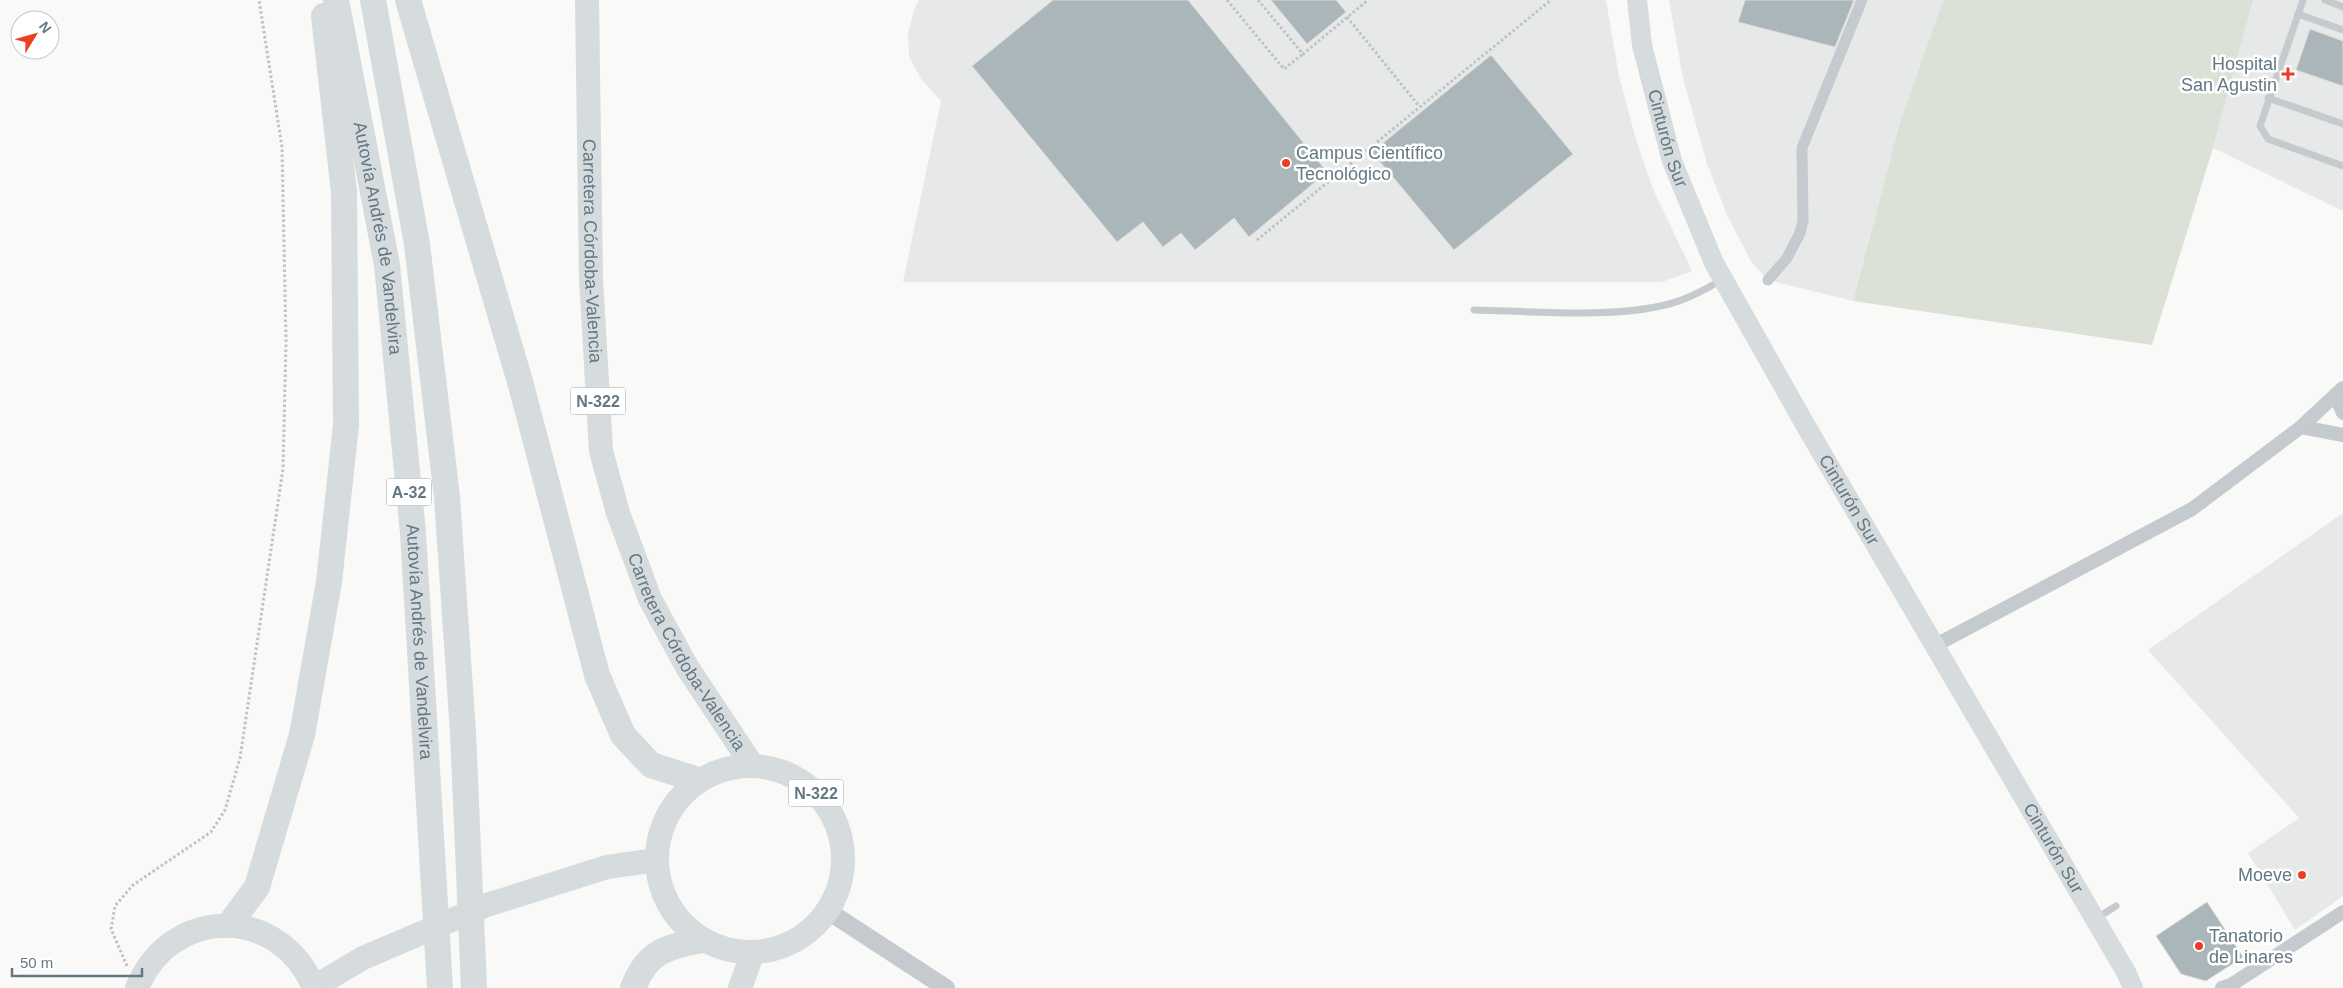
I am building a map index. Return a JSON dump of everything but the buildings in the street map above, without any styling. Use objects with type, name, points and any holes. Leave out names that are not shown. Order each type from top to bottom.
[{"type":"highway","points":[[229,925],[257,887],[302,735],[329,582],[346,424],[344,192],[322,0]]},
{"type":"highway","name":"Autovía Andrés de Vandelvira","points":[[336,0],[386,265],[413,533],[440,988]]},
{"type":"highway","name":"Autovía Andrés de Vandelvira","points":[[373,0],[417,244],[447,497],[463,733],[474,988]]},
{"type":"highway","points":[[408,0],[521,385],[597,675],[623,735],[651,765],[698,780]]},
{"type":"highway","name":"Carretera Córdoba-Valencia","points":[[587,0],[591,279],[601,452],[618,513],[650,599],[687,668],[730,728],[752,766]]},
{"type":"highway","name":"N-322","points":[[752,766],[777,770],[799,780],[818,796],[833,816],[841,840],[843,864],[839,888],[828,911],[814,928],[796,941],[775,949],[754,952],[727,950],[702,940],[684,925],[669,906],[660,884],[656,860],[659,836],[667,815],[681,796],[698,780],[715,772],[734,767],[752,766]]},
{"type":"highway","points":[[137,987],[152,961],[173,941],[200,928],[229,925],[256,930],[281,943],[301,962],[314,987],[363,958],[487,905],[607,867],[656,860]]},
{"type":"highway","points":[[633,988],[647,962],[667,947],[702,940]]},
{"type":"highway","points":[[740,988],[754,952]]},
{"type":"main road","name":"Cinturón Sur","points":[[1637,0],[1642,45],[1672,161],[1714,263],[2129,980],[2143,988]]},
{"type":"street","points":[[1768,280],[1787,258],[1800,233],[1803,221],[1802,148],[1862,0]]},
{"type":"street","points":[[1934,646],[2192,509],[2301,427],[2339,392]]},
{"type":"street","points":[[2339,392],[2343,412]]},
{"type":"street","points":[[2301,427],[2343,435]]},
{"type":"street","points":[[828,911],[900,960],[946,988]]},
{"type":"street","points":[[2228,987],[2343,912]]},
{"type":"lane","points":[[2303,0],[2260,126],[2268,139],[2343,166]]},
{"type":"lane","points":[[2325,0],[2343,7]]},
{"type":"lane","points":[[2298,14],[2343,30]]},
{"type":"lane","points":[[2268,98],[2343,124]]},
{"type":"lane","points":[[1474,310],[1608,312],[1650,308],[1690,297],[1724,279]]},
{"type":"lane","points":[[2094,919],[2116,906]]},
{"type":"path","points":[[137,987],[111,929],[115,906],[132,885],[211,832],[224,810],[240,758],[283,469],[286,342],[282,147],[259,0]]},
{"type":"path","points":[[1227,0],[1284,69],[1368,0]]},
{"type":"path","points":[[1258,0],[1303,54]]},
{"type":"path","points":[[1257,240],[1551,0]]},
{"type":"path","points":[[1347,18],[1419,106]]},
{"type":"shaded area","name":"Campus Científico Tecnológico","points":[[919,0],[1606,0],[1619,76],[1635,136],[1653,189],[1692,271],[1662,282],[903,282],[941,101],[921,79],[909,56],[908,33],[914,10]]},
{"type":"shaded area","points":[[1669,0],[1943,0],[1900,122],[1853,301],[1768,280],[1752,263],[1728,217],[1707,164],[1683,78]]},
{"type":"shaded area","points":[[1943,0],[2253,0],[2213,148],[2152,345],[1853,301],[1900,122]]},
{"type":"shaded area","name":"Hospital San Agustin","points":[[2253,0],[2343,0],[2343,211],[2213,148]]},
{"type":"shaded area","points":[[2343,513],[2343,896],[2295,930],[2248,853],[2299,818],[2148,650]]},
{"type":"place","name":"Hospital San Agustin","points":[[2288,74]]},
{"type":"place","name":"Campus Científico Tecnológico","points":[[1286,163]]},
{"type":"place","name":"Moeve","points":[[2302,875]]},
{"type":"place","name":"Tanatorio de Linares","points":[[2199,946]]}]
